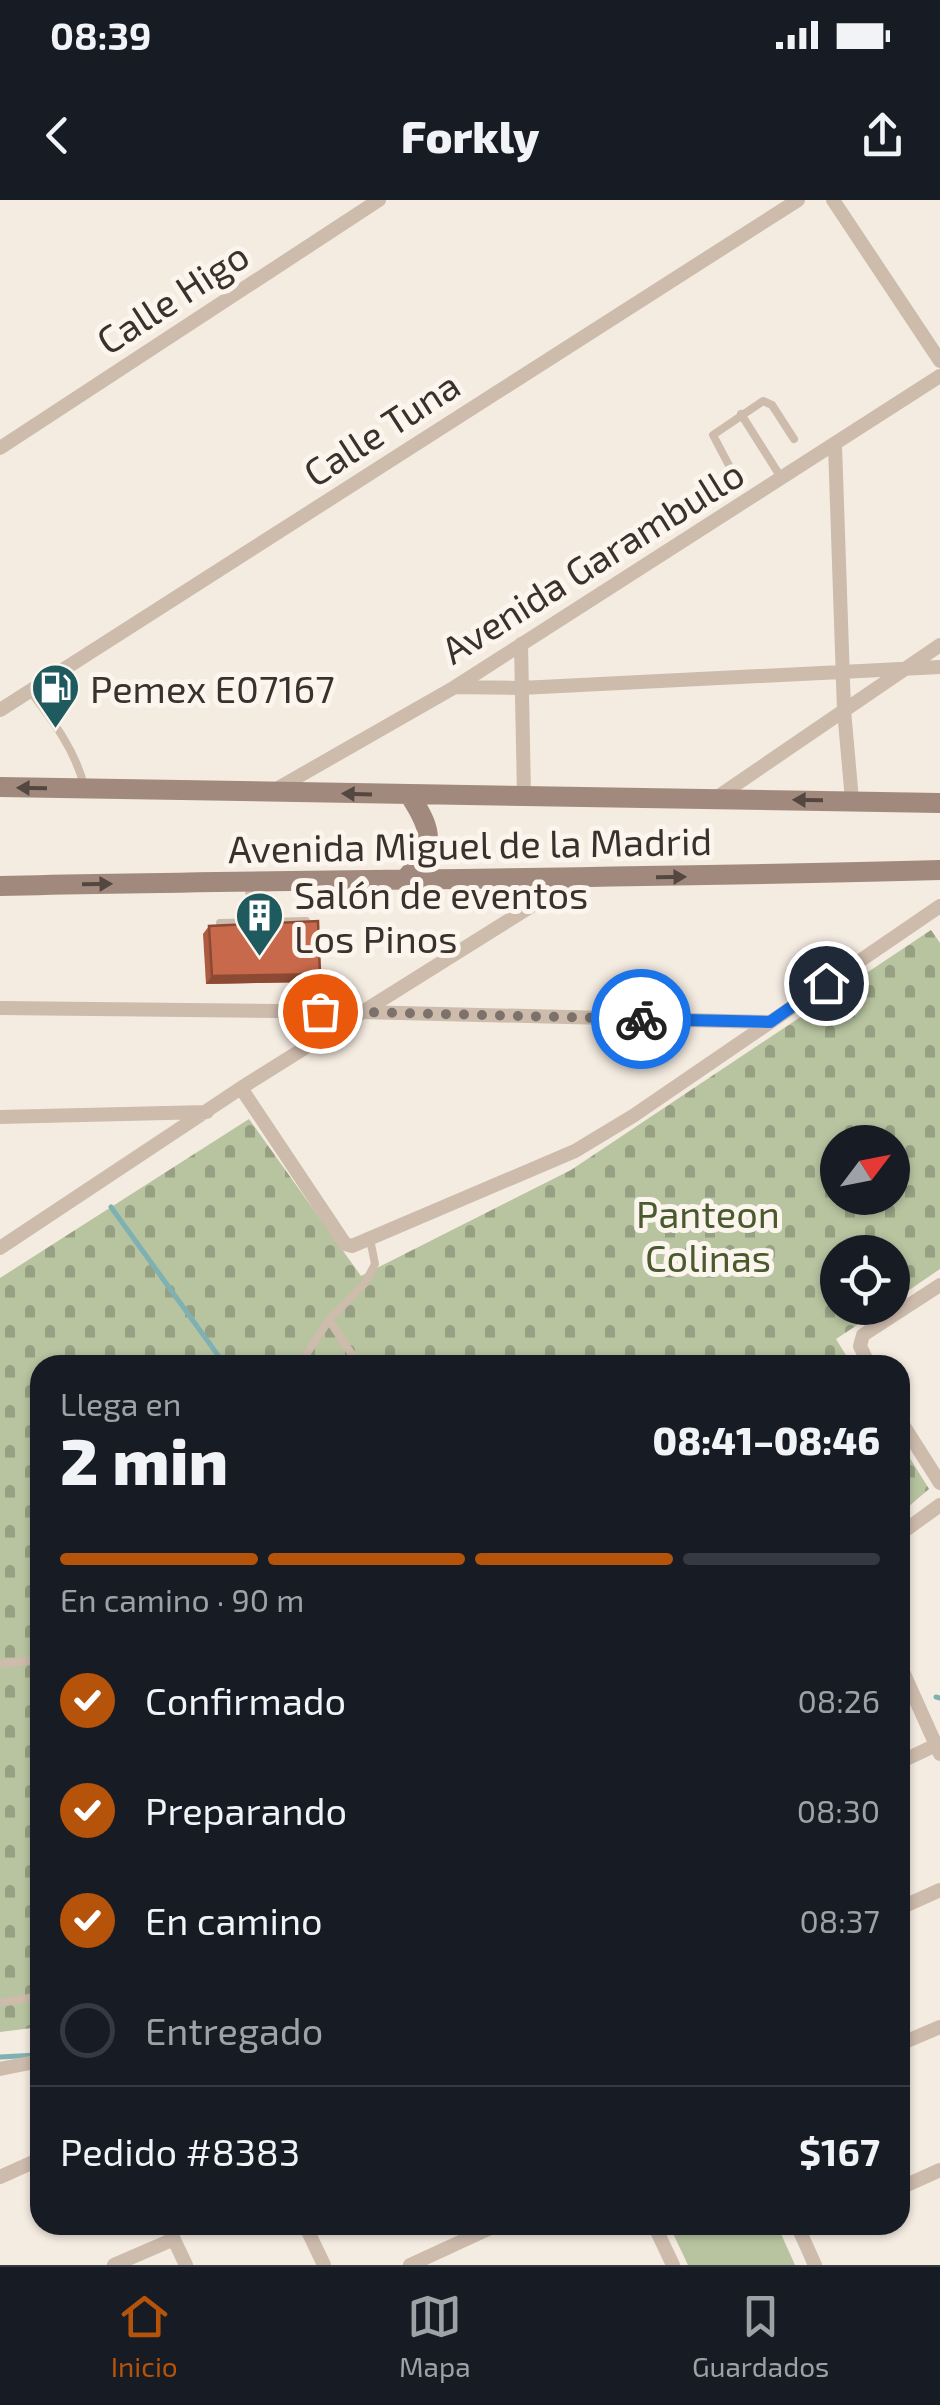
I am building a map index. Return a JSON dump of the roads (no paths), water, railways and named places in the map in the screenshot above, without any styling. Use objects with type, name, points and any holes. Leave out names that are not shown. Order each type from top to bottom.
[{"type":"main road","name":"Avenida Miguel de la Madrid","points":[[0,787],[940,803]]},
{"type":"main road","points":[[403,880],[422,861],[428,846],[426,823],[410,796]]},
{"type":"main road","name":"Avenida Miguel de la Madrid","points":[[0,886],[940,870]]},
{"type":"street","name":"Calle Higo","points":[[0,448],[379,200]]},
{"type":"street","name":"Calle Tuna","points":[[0,710],[798,200]]},
{"type":"street","points":[[833,200],[940,361]]},
{"type":"street","name":"Avenida Garambullo","points":[[272,791],[455,686],[940,376]]},
{"type":"street","points":[[835,445],[844,710],[852,800]]},
{"type":"street","points":[[522,644],[524,795]]},
{"type":"street","points":[[715,799],[940,645]]},
{"type":"street","points":[[455,686],[521,688],[940,667]]},
{"type":"street","points":[[0,1248],[241,1088],[574,879]]},
{"type":"street","points":[[241,1088],[344,1244],[352,1246],[575,1151],[633,1116],[940,906]]},
{"type":"street","points":[[0,1008],[770,1022]]},
{"type":"street","points":[[0,1117],[207,1112]]},
{"type":"street","points":[[0,1233],[22,1233]]},
{"type":"street","points":[[864,1355],[860,1346],[867,1330],[940,1285]]},
{"type":"street","points":[[910,1436],[940,1483]]},
{"type":"street","points":[[910,1526],[940,1504]]},
{"type":"street","points":[[910,1691],[938,1750],[910,1759]]},
{"type":"street","points":[[910,1904],[940,1890]]},
{"type":"street","points":[[910,2040],[940,2026]]},
{"type":"street","points":[[0,2068],[30,2062]]},
{"type":"street","points":[[0,2177],[30,2164]]},
{"type":"street","points":[[910,2184],[940,2170]]},
{"type":"street","points":[[114,2265],[165,2235]]},
{"type":"street","points":[[171,2235],[186,2265]]},
{"type":"street","points":[[310,2235],[324,2265]]},
{"type":"street","points":[[410,2265],[474,2235]]},
{"type":"street","points":[[659,2235],[673,2265]]},
{"type":"street","points":[[801,2235],[814,2265]]},
{"type":"lane","points":[[733,473],[713,435],[762,401],[768,401],[794,439]]},
{"type":"lane","points":[[741,414],[782,480]]},
{"type":"lane","points":[[30,690],[79,766],[84,789]]},
{"type":"lane","points":[[249,881],[252,922]]},
{"type":"lane","points":[[220,923],[306,921]]},
{"type":"lane","points":[[306,1355],[329,1320],[365,1283],[375,1264],[370,1240]]},
{"type":"lane","points":[[329,1320],[352,1355]]},
{"type":"lane","points":[[0,1664],[30,1660]]},
{"type":"lane","points":[[0,2003],[30,1998]]},
{"type":"waterway","points":[[111,1207],[218,1355]]},
{"type":"waterway","points":[[936,1697],[940,1698]]},
{"type":"waterway","points":[[0,2057],[30,2055]]},
{"type":"place","name":"Pemex E07167","points":[[55,730]]},
{"type":"place","name":"Salón de eventos Los Pinos","points":[[259,958]]},
{"type":"park label","name":"Panteon Colinas","points":[[708,1235]]}]
